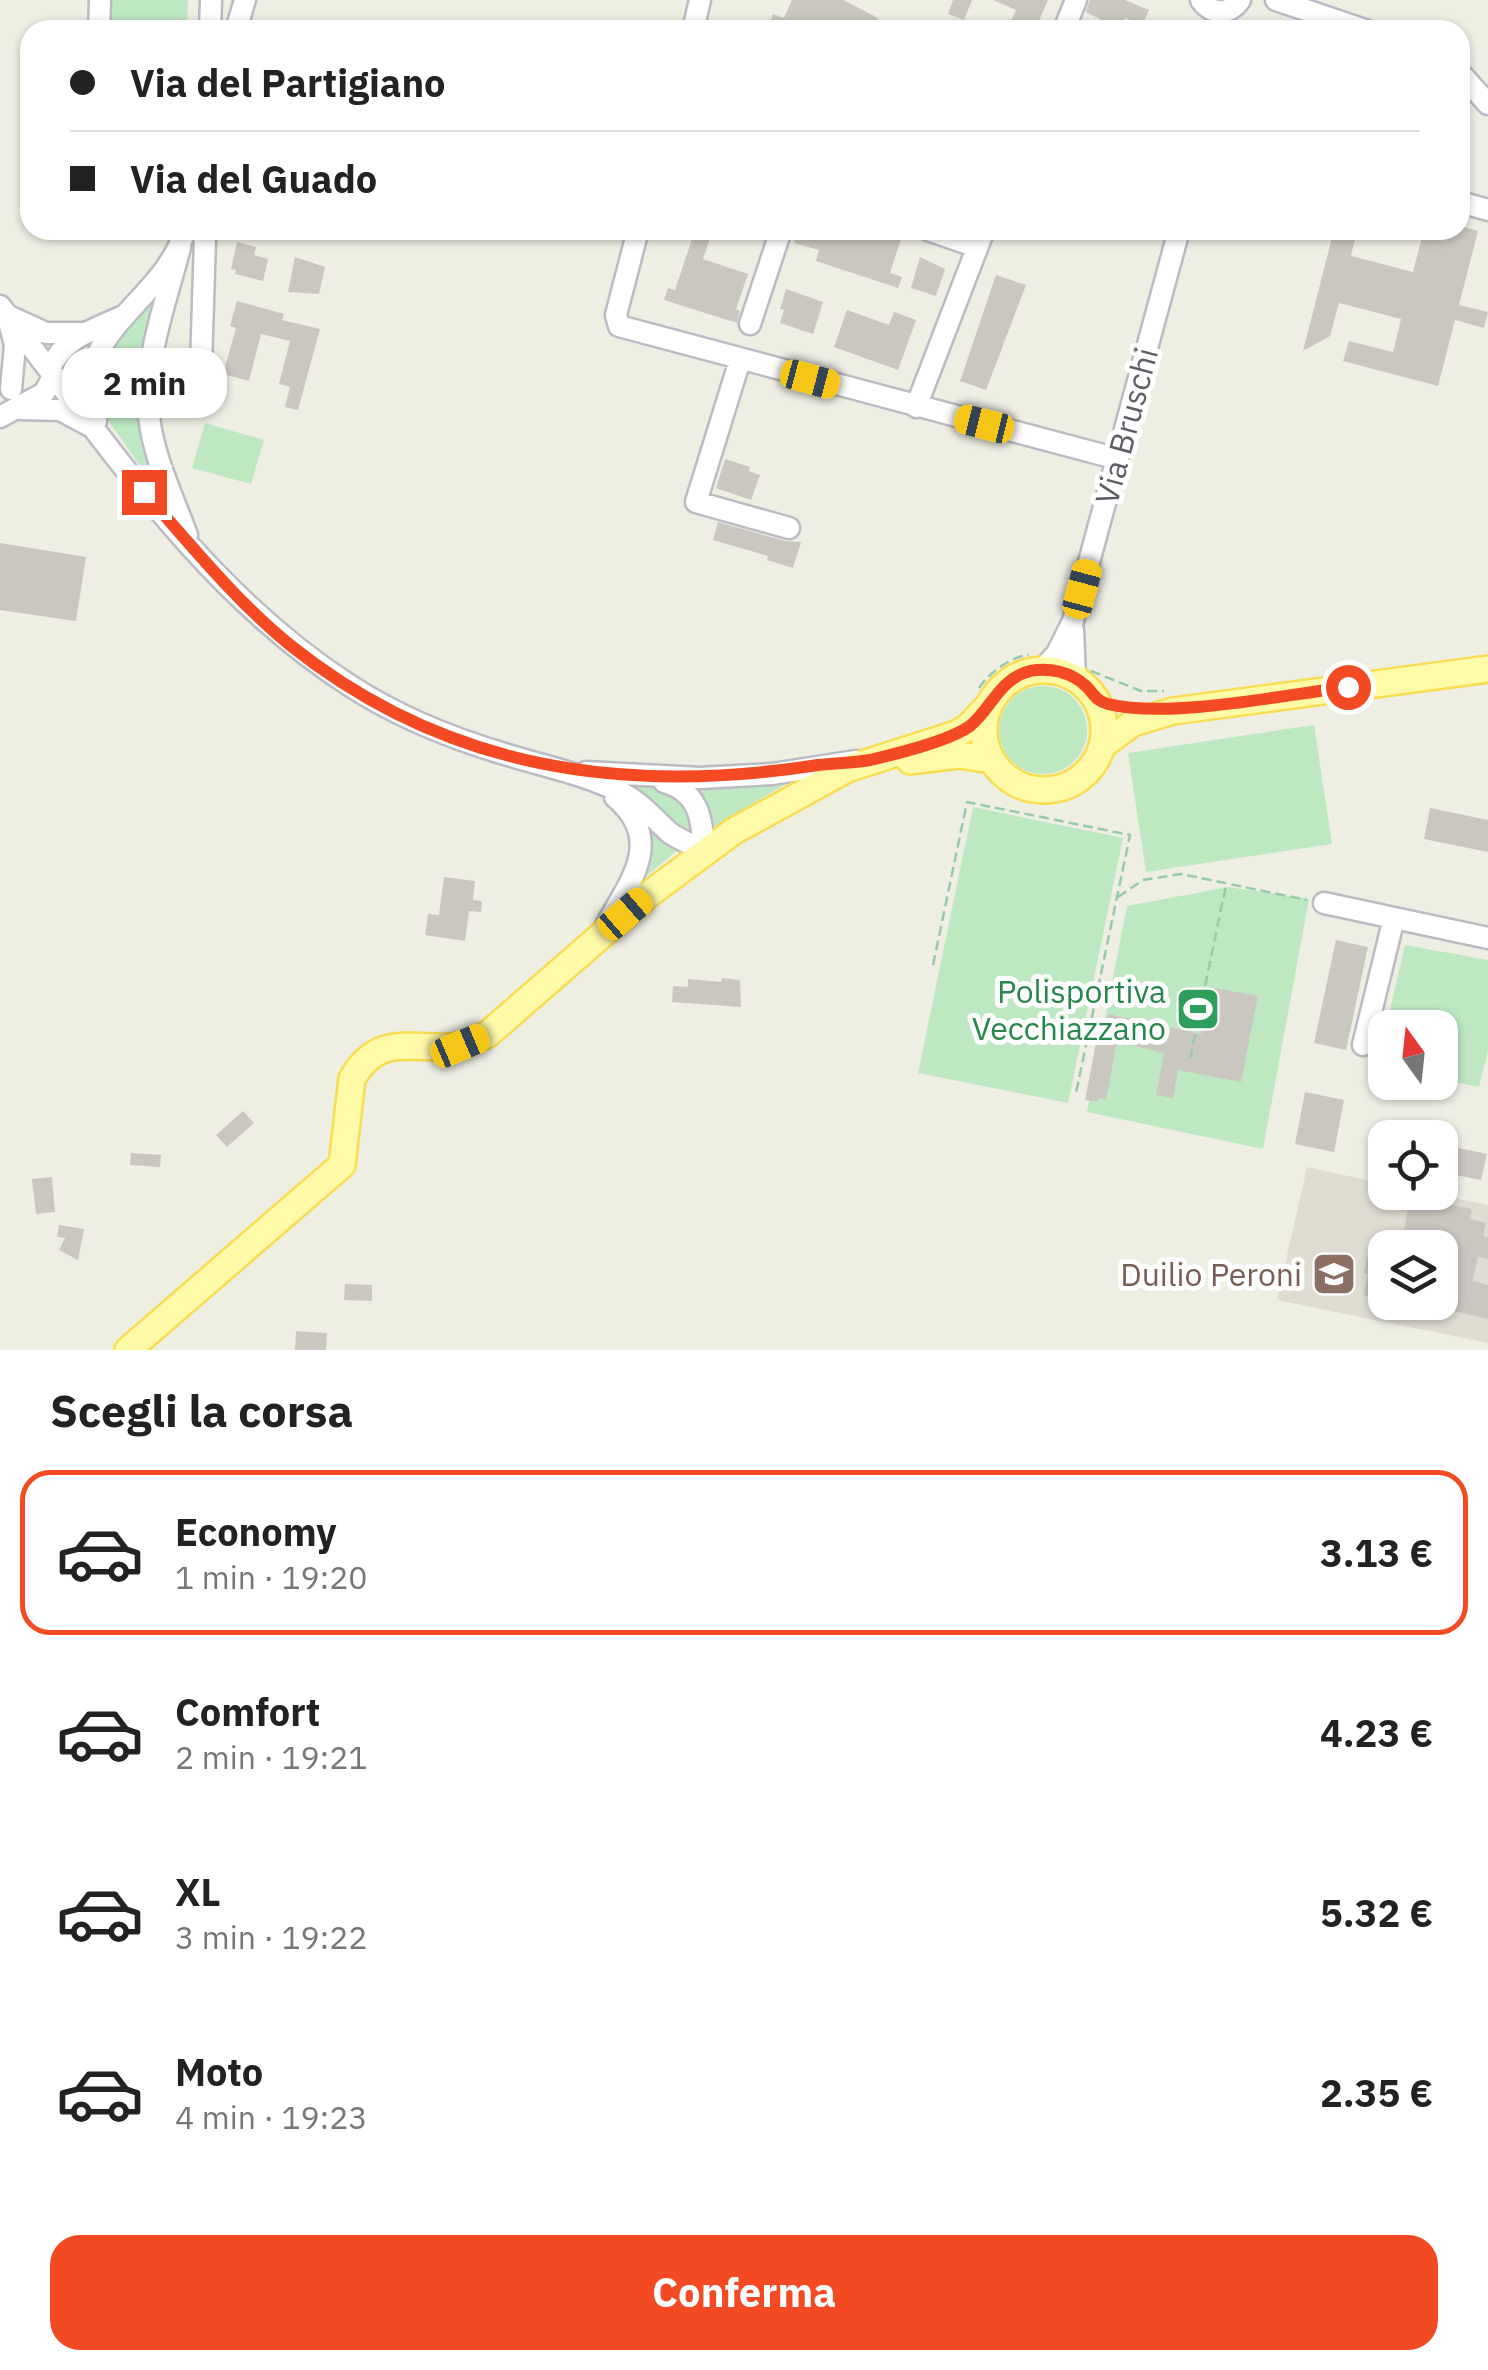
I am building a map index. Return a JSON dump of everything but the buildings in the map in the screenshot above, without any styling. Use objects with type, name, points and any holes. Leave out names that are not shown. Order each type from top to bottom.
[{"type":"main road","points":[[128,1350],[342,1165],[352,1080],[375,1054],[408,1044],[460,1046],[488,1034],[704,851],[868,760],[956,734],[966,728],[983,698],[1010,679],[1062,664],[1098,701],[1105,730],[1096,761],[1085,775],[1053,790],[1034,790],[1017,784],[991,760],[985,742],[983,698]]},
{"type":"main road","points":[[1098,701],[1123,707],[1200,706],[1488,669]]},
{"type":"main road","points":[[1103,744],[1133,723],[1200,706]]},
{"type":"main road","points":[[805,792],[871,770],[937,756],[991,760]]},
{"type":"street","points":[[1276,0],[1335,20]]},
{"type":"street","points":[[1204,4],[1227,18]]},
{"type":"street","points":[[1470,84],[1488,104]]},
{"type":"street","points":[[100,432],[88,390],[89,370],[123,316],[153,285],[181,240]]},
{"type":"street","points":[[182,240],[150,372],[148,416],[158,455],[192,546]]},
{"type":"street","points":[[200,398],[205,240]]},
{"type":"street","points":[[635,240],[616,312],[619,326],[1118,459]]},
{"type":"street","points":[[750,324],[778,240]]},
{"type":"street","points":[[916,407],[979,240]]},
{"type":"street","name":"Via Bruschi","points":[[1062,664],[1176,240]]},
{"type":"street","points":[[4,311],[46,333],[86,333]]},
{"type":"street","points":[[4,311],[144,492],[230,590],[291,645],[351,686],[412,720],[459,740],[560,769],[623,794],[650,811],[672,834],[704,851]]},
{"type":"street","points":[[4,311],[15,345],[8,405]]},
{"type":"street","points":[[51,372],[58,352],[70,340],[123,316]]},
{"type":"street","points":[[8,405],[26,375],[78,366],[98,352]]},
{"type":"street","points":[[740,360],[696,502],[789,528]]},
{"type":"street","points":[[8,405],[60,410],[100,432]]},
{"type":"street","points":[[560,769],[642,776],[734,777],[868,760]]},
{"type":"street","points":[[642,776],[680,787],[696,804],[704,851]]},
{"type":"street","points":[[598,784],[634,818],[641,833],[642,851],[636,872],[600,936]]},
{"type":"street","points":[[1324,903],[1488,938]]},
{"type":"street","points":[[1362,1045],[1394,918]]},
{"type":"path","points":[[983,698],[986,678],[1019,656],[1062,664],[1141,691],[1161,691]]},
{"type":"path","points":[[933,965],[967,802],[1130,835],[1076,1094]]},
{"type":"path","points":[[1117,898],[1143,880],[1181,874],[1324,903]]},
{"type":"path","points":[[1190,1059],[1226,883]]},
{"type":"shaded area","name":"Duilio Peroni","points":[[1307,1167],[1368,1180],[1368,1210],[1458,1210],[1458,1199],[1488,1205],[1488,1343],[1375,1320],[1458,1320],[1458,1230],[1368,1230],[1368,1319],[1277,1300]]},
{"type":"green space","points":[[106,0],[188,0],[187,20],[105,20]]},
{"type":"green space","points":[[162,288],[141,371],[161,495],[105,416],[96,371],[124,330]]},
{"type":"green space","points":[[205,423],[264,440],[251,484],[192,468]]},
{"type":"green space","points":[[1043,686],[1074,699],[1087,730],[1074,761],[1043,774],[1012,761],[999,730],[1012,699]]},
{"type":"green space","points":[[1314,725],[1332,844],[1146,872],[1128,753]]},
{"type":"green space","points":[[799,776],[710,829],[683,782]]},
{"type":"green space","points":[[610,780],[666,786],[692,810],[697,837]]},
{"type":"green space","points":[[973,807],[1123,838],[1068,1103],[918,1073]]},
{"type":"green space","points":[[638,810],[682,846],[637,884]]},
{"type":"green space","name":"Polisportiva Vecchiazzano","points":[[1228,887],[1309,899],[1263,1149],[1087,1112],[1127,906]]},
{"type":"green space","points":[[1405,945],[1488,960],[1488,1051],[1479,1087],[1458,1083],[1458,1010],[1390,1010]]},
{"type":"place","name":"Polisportiva Vecchiazzano","points":[[1198,1009]]},
{"type":"place","name":"Duilio Peroni","points":[[1334,1274]]},
{"type":"route","points":[[144,492],[230,590],[291,645],[351,686],[412,720],[459,740],[560,769],[700,778],[772,774],[868,760],[956,734],[976,720],[1010,679],[1044,669],[1075,678],[1098,701],[1123,707],[1200,706],[1348,687]]}]
